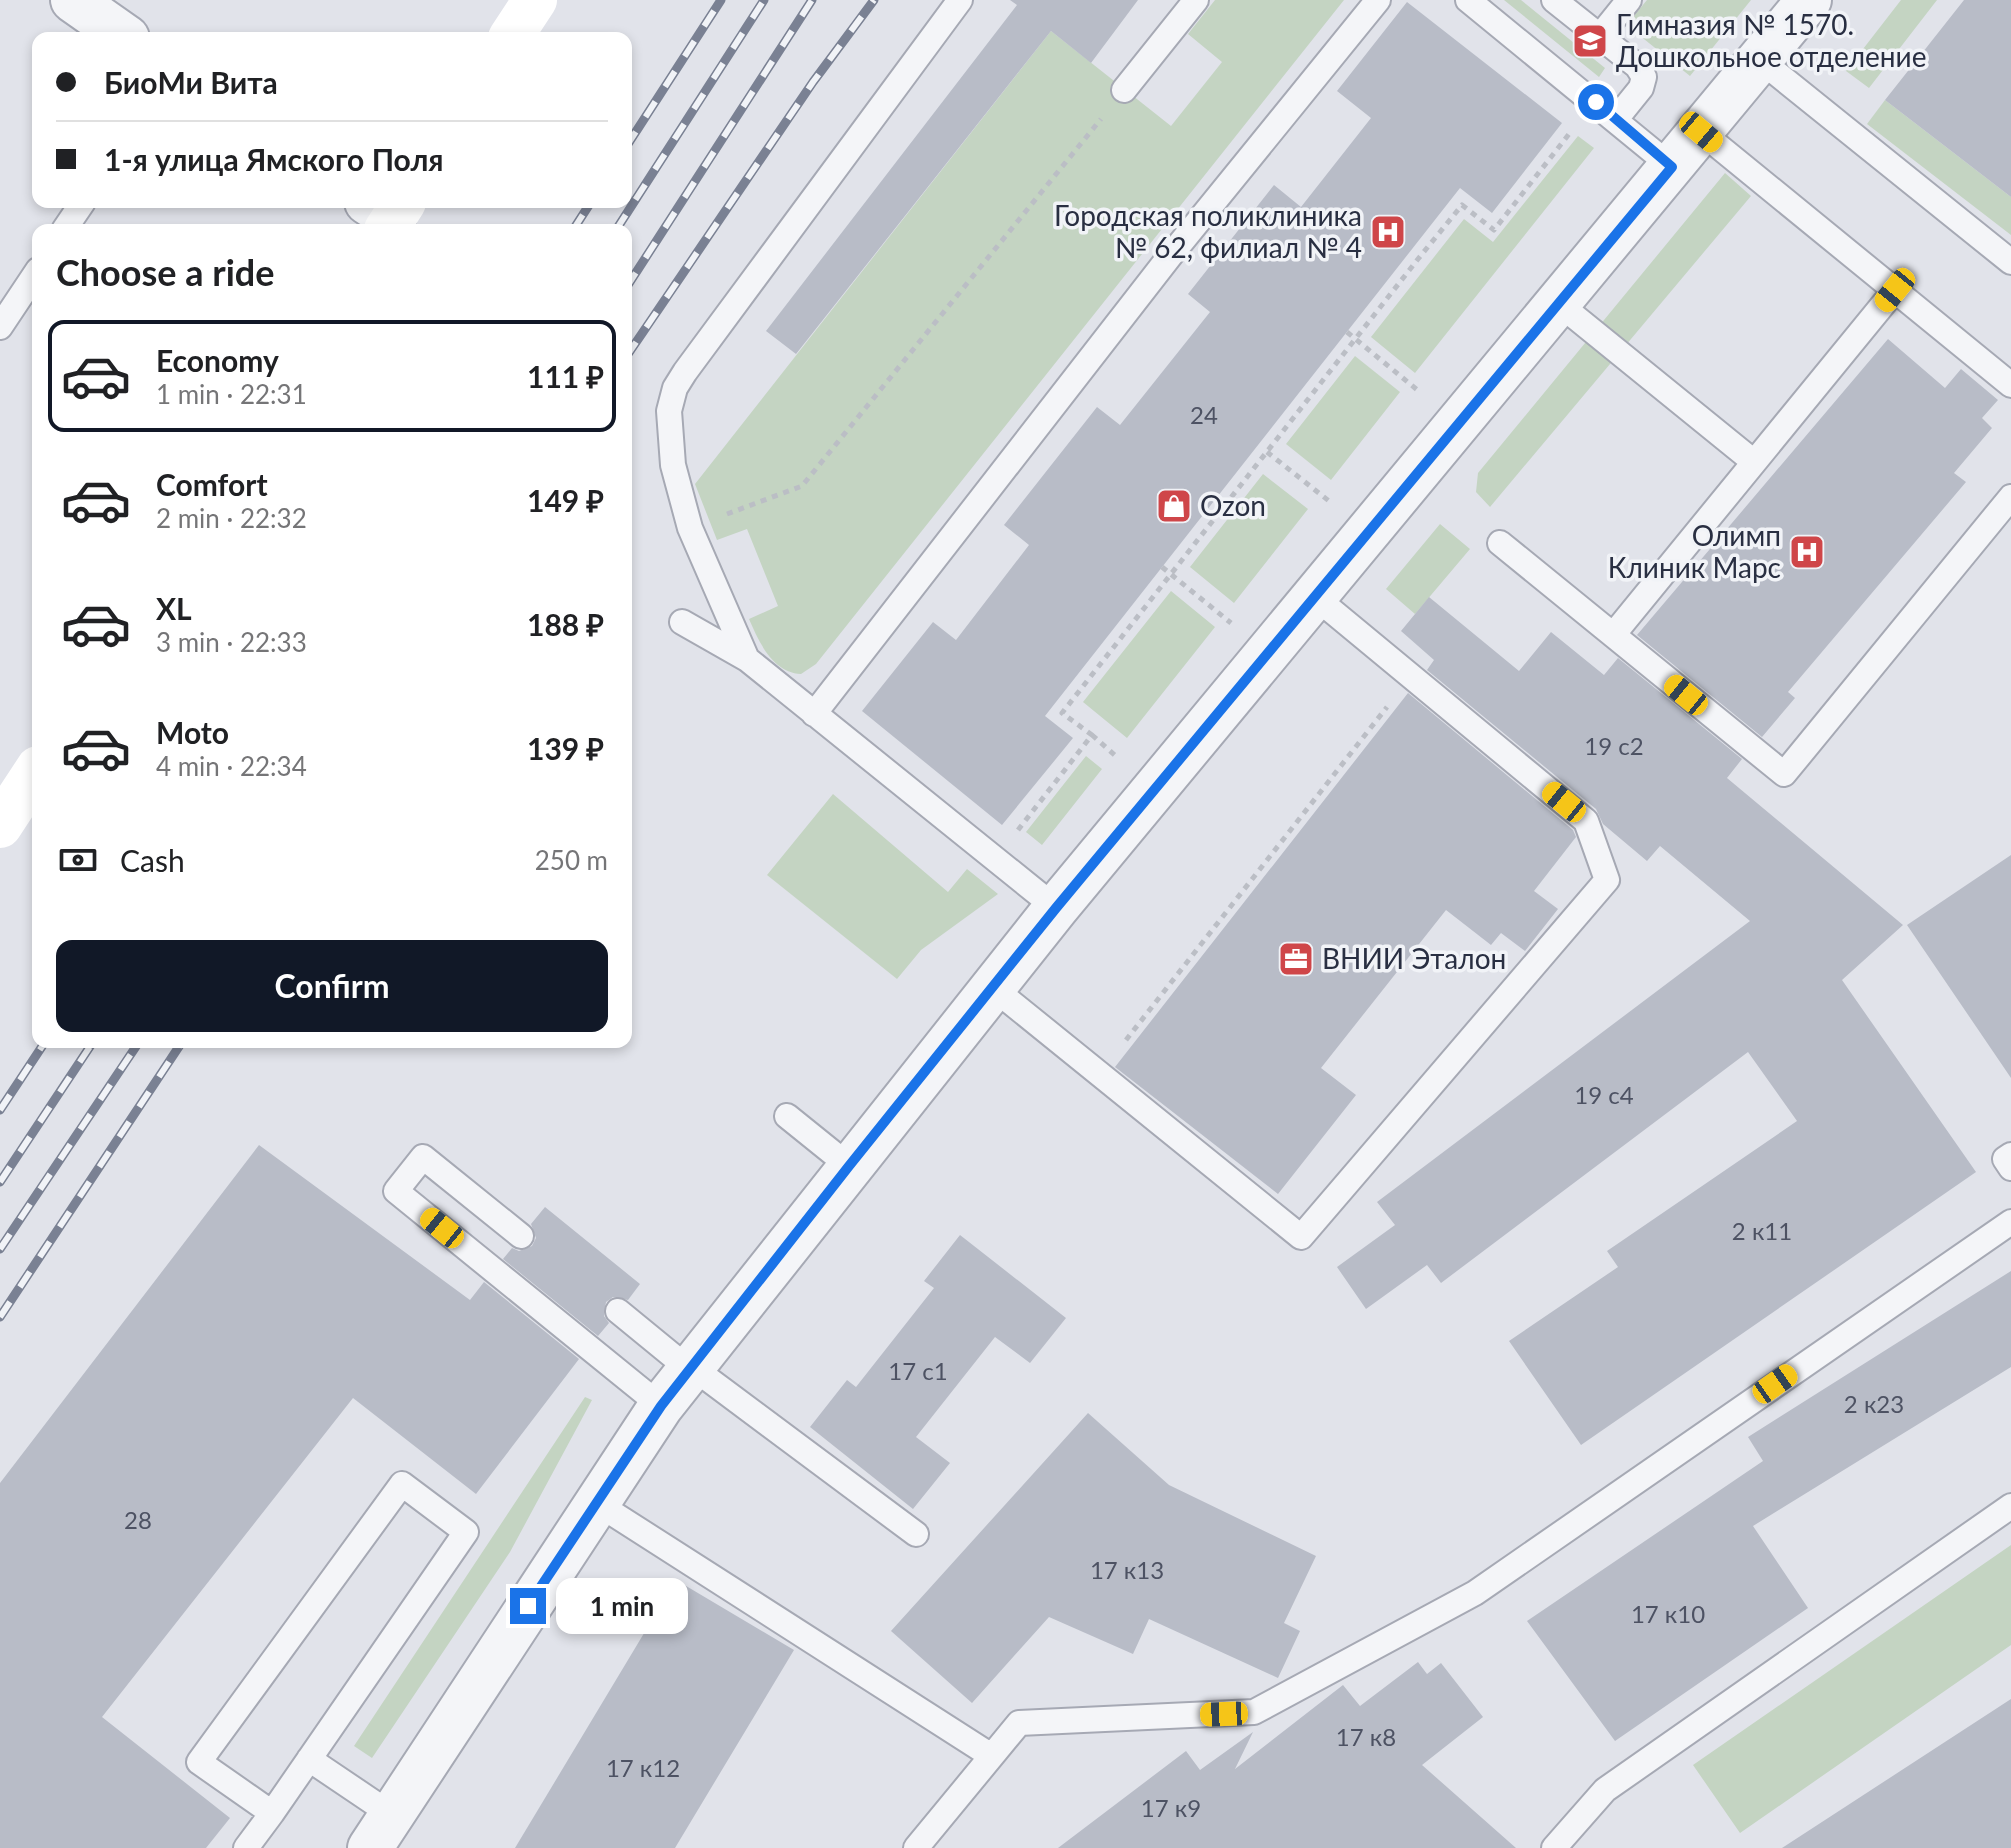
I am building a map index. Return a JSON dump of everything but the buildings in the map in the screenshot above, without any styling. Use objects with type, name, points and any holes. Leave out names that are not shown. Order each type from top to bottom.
[{"type":"street","points":[[73,0],[118,32]]},
{"type":"street","points":[[514,32],[535,0]]},
{"type":"street","points":[[381,1832],[595,1502],[661,1406],[1056,908],[1809,0]]},
{"type":"street","points":[[0,826],[32,777]]},
{"type":"lane","points":[[747,659],[690,528],[668,436],[675,388],[960,0]]},
{"type":"lane","points":[[1124,90],[1196,0]]},
{"type":"lane","points":[[814,714],[1170,256],[1378,0]]},
{"type":"lane","points":[[1468,0],[1672,167]]},
{"type":"lane","points":[[1554,0],[1637,66],[1644,77],[1641,88],[1616,119]]},
{"type":"lane","points":[[1600,36],[1629,0]]},
{"type":"lane","points":[[1760,60],[2011,262]]},
{"type":"lane","points":[[1701,132],[2011,385]]},
{"type":"lane","points":[[0,327],[32,279]]},
{"type":"lane","points":[[1613,635],[1895,290]]},
{"type":"lane","points":[[1558,303],[1754,462]]},
{"type":"lane","points":[[1500,543],[1784,774],[2011,497]]},
{"type":"lane","points":[[992,987],[1301,1237],[1607,880],[1586,821],[1314,596]]},
{"type":"lane","points":[[682,622],[747,659],[1056,908]]},
{"type":"lane","points":[[787,1116],[849,1166]]},
{"type":"lane","points":[[2011,1155],[2005,1159],[2011,1168]]},
{"type":"lane","points":[[521,1236],[423,1157],[396,1191],[661,1406]]},
{"type":"lane","points":[[916,1848],[1019,1723],[1254,1712],[1475,1593],[2011,1222]]},
{"type":"lane","points":[[618,1311],[916,1534]]},
{"type":"lane","points":[[246,1848],[272,1813],[466,1532],[402,1484],[199,1762],[272,1813]]},
{"type":"lane","points":[[595,1502],[990,1755]]},
{"type":"lane","points":[[1554,1848],[1605,1790],[2011,1506]]},
{"type":"lane","points":[[309,1759],[381,1832]]},
{"type":"path","points":[[690,528],[802,486],[1124,90]]},
{"type":"path","points":[[1122,761],[1062,713],[1462,205],[1494,230],[1577,124]]},
{"type":"path","points":[[1410,252],[1418,259]]},
{"type":"path","points":[[1347,332],[1423,395]]},
{"type":"path","points":[[1267,452],[1333,504]]},
{"type":"path","points":[[1162,567],[1232,623]]},
{"type":"path","points":[[1104,640],[1112,648]]},
{"type":"path","points":[[1126,1040],[1410,678]]},
{"type":"path","points":[[995,860],[1092,735]]},
{"type":"path","points":[[1251,881],[1257,886]]},
{"type":"green space","points":[[1215,0],[1344,0],[816,664],[801,674],[782,668],[768,654],[749,619],[778,606],[747,529],[717,540],[695,484],[1051,31],[1171,126],[1222,62],[1188,34]]},
{"type":"green space","points":[[1504,0],[1521,0],[1605,68],[1599,77]]},
{"type":"green space","points":[[1647,0],[1751,0],[1690,76],[1634,31],[1633,17]]},
{"type":"green space","points":[[1901,0],[1937,0],[1869,88],[1846,71]]},
{"type":"green space","points":[[1885,100],[2011,197],[2011,235],[1867,124]]},
{"type":"green space","points":[[1578,136],[1594,148],[1415,373],[1371,337],[1464,219],[1493,242]]},
{"type":"green space","points":[[1725,173],[1751,196],[1490,507],[1476,492],[1478,473]]},
{"type":"green space","points":[[1355,356],[1400,392],[1331,480],[1286,444]]},
{"type":"green space","points":[[1263,474],[1308,509],[1234,603],[1190,567]]},
{"type":"green space","points":[[1440,524],[1470,549],[1415,614],[1386,589]]},
{"type":"green space","points":[[1171,591],[1215,627],[1127,738],[1083,702]]},
{"type":"green space","points":[[1086,756],[1102,769],[1042,845],[1026,832]]},
{"type":"green space","points":[[833,794],[948,892],[967,869],[998,894],[921,950],[897,979],[767,875]]},
{"type":"green space","points":[[585,1397],[592,1400],[510,1552],[372,1758],[354,1746]]},
{"type":"green space","points":[[2011,1545],[2011,1645],[1740,1833],[1693,1765]]},
{"type":"railway","points":[[632,138],[721,0]]},
{"type":"railway","points":[[632,205],[764,0]]},
{"type":"railway","points":[[632,279],[812,0]]},
{"type":"railway","points":[[632,348],[813,82],[874,0]]},
{"type":"railway","points":[[577,224],[587,208]]},
{"type":"railway","points":[[620,224],[630,208]]},
{"type":"railway","points":[[0,1110],[41,1048]]},
{"type":"railway","points":[[0,1182],[89,1048]]},
{"type":"railway","points":[[0,1249],[135,1048]]},
{"type":"railway","points":[[0,1317],[178,1048]]},
{"type":"place","name":"Гимназия № 1570. Дошкольное отделение","points":[[1590,41]]},
{"type":"place","name":"Городская поликлиника № 62, филиал № 4","points":[[1388,232]]},
{"type":"place","name":"Ozon","points":[[1174,506]]},
{"type":"place","name":"Олимп Клиник Марс","points":[[1807,552]]},
{"type":"place","name":"ВНИИ Эталон","points":[[1296,959]]},
{"type":"route","points":[[528,1606],[661,1406],[849,1166],[1056,908],[1672,167],[1596,102]]}]
